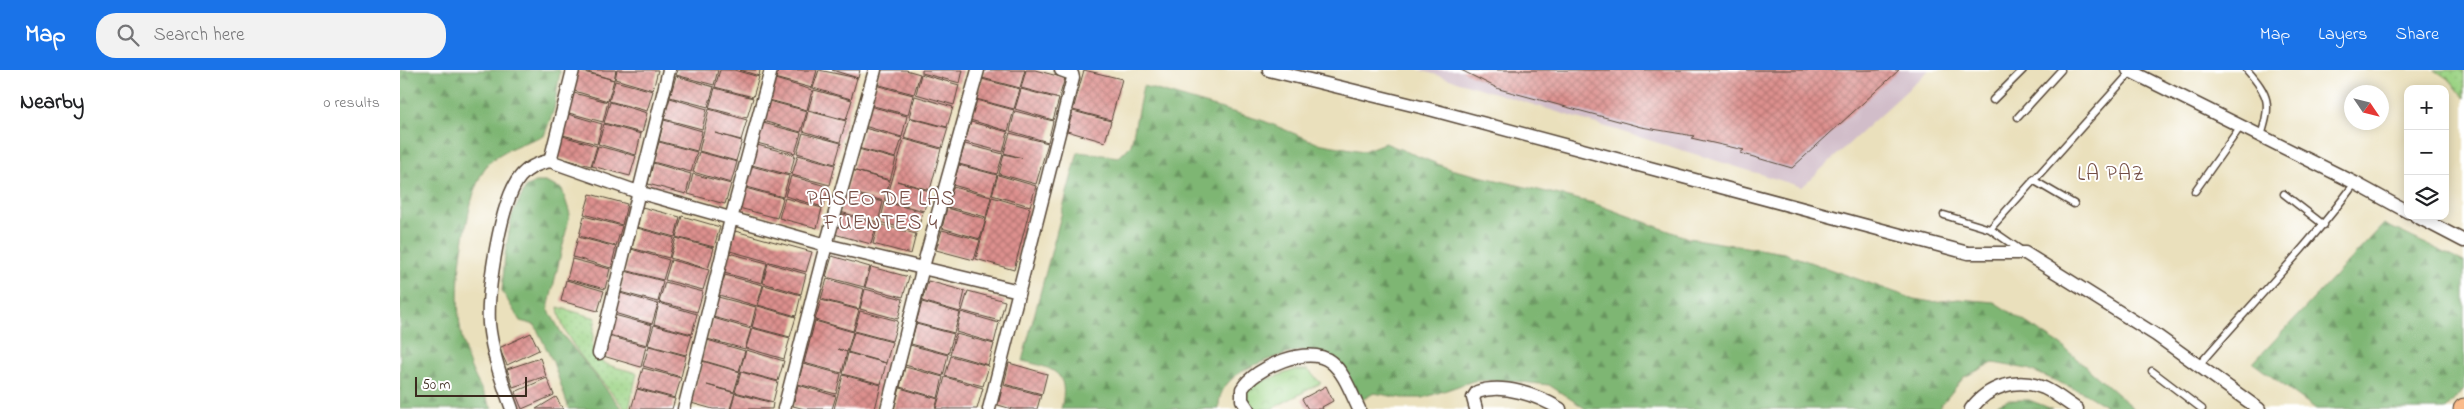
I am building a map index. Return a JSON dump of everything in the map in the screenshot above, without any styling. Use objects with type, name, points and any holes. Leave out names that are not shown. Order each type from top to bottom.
[{"type":"street","points":[[550,162],[573,70]]},
{"type":"street","points":[[599,353],[669,70]]},
{"type":"street","points":[[684,409],[731,219],[771,70]]},
{"type":"street","points":[[784,409],[826,245],[875,70]]},
{"type":"street","points":[[887,409],[923,267],[978,70]]},
{"type":"street","points":[[989,409],[1073,78],[1072,74],[1061,70]]},
{"type":"street","points":[[1268,70],[1429,109],[1968,253],[2025,253],[2156,335],[2199,364],[2259,409]]},
{"type":"street","points":[[2130,71],[2355,183],[2404,210]]},
{"type":"street","points":[[512,409],[492,341],[489,324],[491,279],[504,216],[515,183],[526,170],[539,163],[550,162],[638,192],[826,245],[1019,291]]},
{"type":"street","points":[[2425,220],[2464,241]]},
{"type":"street","points":[[1248,409],[1242,400],[1242,389],[1259,371],[1306,356],[1316,355],[1334,365],[1359,409]]},
{"type":"street","points":[[1971,409],[1979,399],[1996,388],[2022,383],[2045,388],[2077,409]]},
{"type":"street","points":[[1476,409],[1473,398],[1477,392],[1496,389],[1539,398],[1560,409]]},
{"type":"lane","points":[[1993,100],[2023,70]]},
{"type":"lane","points":[[2018,118],[2061,70]]},
{"type":"lane","points":[[2247,70],[2259,83],[2268,102],[2269,112],[2262,136]]},
{"type":"lane","points":[[1990,229],[2130,71]]},
{"type":"lane","points":[[2195,191],[2241,126]]},
{"type":"lane","points":[[2034,180],[2074,204]]},
{"type":"lane","points":[[2199,364],[2285,265],[2324,225],[2355,183]]},
{"type":"lane","points":[[2284,194],[2324,225]]},
{"type":"lane","points":[[1944,215],[1990,229],[2025,253]]},
{"type":"lane","points":[[2152,371],[2202,409]]},
{"type":"shaded area","points":[[1420,70],[1929,70],[1802,187]]},
{"type":"green space","points":[[400,70],[559,70],[560,72],[554,109],[544,136],[506,151],[487,165],[477,185],[468,216],[459,277],[458,296],[461,332],[471,368],[492,409],[400,409]]},
{"type":"green space","points":[[2435,70],[2464,70],[2464,98],[2451,81]]},
{"type":"green space","points":[[1143,86],[1264,121],[1317,143],[1363,151],[1385,143],[1450,169],[1593,203],[1688,238],[1784,253],[1914,299],[1932,302],[1959,299],[1994,302],[2061,345],[2134,409],[2111,409],[2082,392],[2028,369],[1993,363],[1964,377],[1938,409],[1586,409],[1549,385],[1503,380],[1473,381],[1423,398],[1402,398],[1374,393],[1358,402],[1348,379],[1302,350],[1262,362],[1236,375],[1227,384],[1221,396],[1219,409],[1061,409],[1063,387],[1061,379],[1057,374],[1043,366],[1022,361],[1078,152],[1119,157],[1131,145]]},
{"type":"green space","points":[[535,182],[545,182],[562,189],[570,214],[548,309],[562,334],[622,409],[569,409],[553,362],[535,325],[520,321],[502,291],[505,255],[512,215],[526,187]]},
{"type":"green space","points":[[2384,224],[2464,262],[2464,389],[2446,409],[2316,409],[2253,363]]},
{"type":"green space","points":[[558,307],[596,318],[593,344],[594,353],[598,359],[612,366],[637,373],[629,409],[625,409],[575,348],[561,320]]},
{"type":"green space","points":[[1295,370],[1308,370],[1321,383],[1271,409],[1246,409],[1245,392],[1250,385]]},
{"type":"green space","points":[[2008,400],[2029,400],[2052,409],[1987,409]]},
{"type":"building","points":[[576,70],[614,80],[608,101],[571,90]]},
{"type":"building","points":[[581,70],[616,70],[614,80]]},
{"type":"building","points":[[617,70],[658,70],[653,90],[615,79]]},
{"type":"building","points":[[678,70],[718,70],[714,85],[676,75]]},
{"type":"building","points":[[720,70],[734,70],[759,77],[753,97],[715,87]]},
{"type":"building","points":[[740,70],[760,70],[759,76]]},
{"type":"building","points":[[777,70],[817,70],[812,88],[774,78]]},
{"type":"building","points":[[819,70],[857,78],[851,99],[813,88]]},
{"type":"building","points":[[832,70],[860,70],[858,78]]},
{"type":"building","points":[[880,70],[906,70],[920,74],[914,94],[876,84]]},
{"type":"building","points":[[922,70],[963,70],[960,83],[922,73]]},
{"type":"building","points":[[984,70],[1025,70],[1020,88],[982,78]]},
{"type":"building","points":[[1026,70],[1035,70],[1065,78],[1059,98],[1021,88]]},
{"type":"building","points":[[1084,70],[1122,79],[1111,120],[1073,110]]},
{"type":"building","points":[[1461,70],[1899,70],[1792,168],[1740,153],[1744,150],[1691,138],[1694,136],[1641,127],[1499,89]]},
{"type":"building","points":[[921,74],[959,85],[954,105],[916,94]]},
{"type":"building","points":[[676,76],[714,87],[708,107],[670,97]]},
{"type":"building","points":[[775,79],[812,90],[807,110],[769,100]]},
{"type":"building","points":[[982,79],[1020,89],[1014,109],[976,99]]},
{"type":"building","points":[[615,81],[653,91],[647,111],[609,101]]},
{"type":"building","points":[[875,85],[913,95],[908,115],[870,105]]},
{"type":"building","points":[[715,88],[753,98],[747,118],[709,108]]},
{"type":"building","points":[[1021,89],[1059,99],[1053,120],[1015,109]]},
{"type":"building","points":[[814,90],[852,100],[846,120],[808,110]]},
{"type":"building","points":[[570,92],[608,102],[603,122],[565,112]]},
{"type":"building","points":[[915,96],[953,107],[947,127],[909,117]]},
{"type":"building","points":[[670,98],[707,109],[702,129],[664,119]]},
{"type":"building","points":[[976,100],[1014,110],[1008,131],[970,120]]},
{"type":"building","points":[[769,101],[807,111],[801,132],[763,121]]},
{"type":"building","points":[[610,102],[647,113],[642,133],[604,123]]},
{"type":"building","points":[[869,106],[907,116],[902,137],[864,126]]},
{"type":"building","points":[[709,109],[747,120],[741,140],[715,133],[742,141],[736,161],[699,151]]},
{"type":"building","points":[[808,111],[846,121],[840,142],[803,131]]},
{"type":"building","points":[[1015,111],[1053,121],[1048,142],[1010,131]]},
{"type":"building","points":[[1073,111],[1111,121],[1105,142],[1067,131]]},
{"type":"building","points":[[564,113],[602,124],[597,144],[559,134]]},
{"type":"building","points":[[910,118],[948,128],[942,148],[904,138]]},
{"type":"building","points":[[664,120],[702,131],[697,151],[659,141]]},
{"type":"building","points":[[971,122],[1008,132],[1003,152],[965,142]]},
{"type":"building","points":[[763,123],[801,133],[795,153],[757,143]]},
{"type":"building","points":[[604,124],[641,134],[636,155],[598,144]]},
{"type":"building","points":[[864,128],[902,138],[896,158],[858,148]]},
{"type":"building","points":[[803,133],[841,143],[835,164],[797,153]]},
{"type":"building","points":[[1010,133],[1048,143],[1036,184],[999,174],[1004,154],[1022,158],[1004,153]]},
{"type":"building","points":[[559,135],[597,146],[591,166],[553,156]]},
{"type":"building","points":[[904,139],[941,149],[930,190],[897,181],[929,191],[924,211],[886,201]]},
{"type":"building","points":[[659,142],[697,152],[691,172],[653,162]]},
{"type":"building","points":[[965,144],[1003,154],[997,174],[959,164]]},
{"type":"building","points":[[757,145],[795,155],[790,175],[752,165]]},
{"type":"building","points":[[598,146],[636,156],[630,176],[592,166]]},
{"type":"building","points":[[858,149],[896,159],[890,180],[852,170]]},
{"type":"building","points":[[699,152],[737,162],[731,183],[693,172]]},
{"type":"building","points":[[798,155],[835,165],[830,185],[792,175]]},
{"type":"building","points":[[653,163],[691,174],[686,194],[648,184]]},
{"type":"building","points":[[959,165],[997,175],[991,196],[953,185]]},
{"type":"building","points":[[751,166],[789,176],[783,197],[746,187]]},
{"type":"building","points":[[852,170],[890,181],[884,201],[846,191]]},
{"type":"building","points":[[693,174],[731,184],[725,204],[688,194]]},
{"type":"building","points":[[998,175],[1036,186],[1030,206],[992,195]]},
{"type":"building","points":[[791,176],[829,187],[823,207],[785,196]]},
{"type":"building","points":[[953,187],[991,197],[986,217],[948,207]]},
{"type":"building","points":[[745,188],[783,198],[777,218],[739,208]]},
{"type":"building","points":[[845,192],[883,202],[878,222],[840,212]]},
{"type":"building","points":[[590,194],[627,204],[622,225],[584,214]]},
{"type":"building","points":[[992,197],[1030,208],[1014,270],[976,259]]},
{"type":"building","points":[[785,198],[822,208],[817,228],[779,218]]},
{"type":"building","points":[[885,202],[923,212],[917,232],[880,222]]},
{"type":"building","points":[[642,207],[680,217],[675,237],[637,227]]},
{"type":"building","points":[[947,208],[986,219],[980,239],[942,228]]},
{"type":"building","points":[[839,213],[877,224],[871,244],[834,234]]},
{"type":"building","points":[[584,216],[622,226],[616,246],[579,236]]},
{"type":"building","points":[[682,216],[720,227],[714,247],[676,237]]},
{"type":"building","points":[[878,224],[916,234],[911,254],[873,244]]},
{"type":"building","points":[[637,228],[674,238],[669,258],[631,248]]},
{"type":"building","points":[[942,230],[980,240],[974,260],[936,250]]},
{"type":"building","points":[[735,231],[812,252],[806,272],[730,251]]},
{"type":"building","points":[[578,237],[616,247],[611,268],[573,257]]},
{"type":"building","points":[[676,238],[714,248],[708,269],[670,258]]},
{"type":"building","points":[[631,249],[669,260],[663,280],[625,270]]},
{"type":"building","points":[[729,253],[767,263],[762,283],[724,273]]},
{"type":"building","points":[[832,256],[870,267],[864,287],[826,277]]},
{"type":"building","points":[[572,259],[610,269],[605,289],[567,279]]},
{"type":"building","points":[[671,260],[709,270],[703,290],[665,280]]},
{"type":"building","points":[[768,263],[806,274],[801,294],[763,283]]},
{"type":"building","points":[[871,267],[909,277],[903,297],[865,287]]},
{"type":"building","points":[[625,271],[663,281],[658,302],[620,292]]},
{"type":"building","points":[[725,275],[763,285],[757,306],[719,295]]},
{"type":"building","points":[[827,279],[864,289],[859,309],[821,299]]},
{"type":"building","points":[[566,280],[604,291],[598,311],[561,301]]},
{"type":"building","points":[[928,281],[965,291],[960,312],[922,301]]},
{"type":"building","points":[[665,282],[703,292],[697,312],[659,302]]},
{"type":"building","points":[[764,285],[801,295],[796,316],[758,305]]},
{"type":"building","points":[[865,289],[903,299],[898,319],[860,309]]},
{"type":"building","points":[[968,291],[1005,301],[1000,321],[962,311]]},
{"type":"building","points":[[620,293],[658,304],[652,324],[614,313]]},
{"type":"building","points":[[718,297],[756,307],[751,327],[713,317]]},
{"type":"building","points":[[821,300],[859,310],[853,331],[815,320]]},
{"type":"building","points":[[922,302],[960,313],[954,333],[916,323]]},
{"type":"building","points":[[659,303],[697,314],[692,334],[654,324]]},
{"type":"building","points":[[758,306],[796,317],[790,337],[752,327]]},
{"type":"building","points":[[860,311],[898,321],[892,341],[854,331]]},
{"type":"building","points":[[961,312],[999,323],[994,343],[956,332]]},
{"type":"building","points":[[614,315],[652,325],[647,345],[609,335]]},
{"type":"building","points":[[713,318],[751,329],[745,349],[707,339]]},
{"type":"building","points":[[815,321],[853,332],[842,373],[804,363]]},
{"type":"building","points":[[916,324],[954,334],[948,354],[911,344]]},
{"type":"building","points":[[654,325],[692,335],[686,355],[648,345]]},
{"type":"building","points":[[752,328],[790,338],[784,359],[746,348]]},
{"type":"building","points":[[854,332],[892,342],[886,363],[848,352]]},
{"type":"building","points":[[531,333],[539,350],[507,365],[499,348]]},
{"type":"building","points":[[956,334],[994,344],[988,365],[950,354]]},
{"type":"building","points":[[608,336],[646,346],[641,367],[603,356]]},
{"type":"building","points":[[707,340],[745,351],[739,371],[701,360]]},
{"type":"building","points":[[910,345],[948,355],[943,376],[905,365]]},
{"type":"building","points":[[649,346],[686,356],[681,377],[643,366]]},
{"type":"building","points":[[746,350],[784,361],[778,381],[740,371]]},
{"type":"building","points":[[848,353],[886,363],[881,384],[843,374]]},
{"type":"building","points":[[951,356],[989,366],[983,386],[945,376]]},
{"type":"building","points":[[540,358],[546,376],[513,387],[507,369]]},
{"type":"building","points":[[702,361],[740,372],[734,392],[707,385],[735,393],[730,409],[713,409],[691,403]]},
{"type":"building","points":[[1009,363],[1047,374],[1042,394],[1004,384]]},
{"type":"building","points":[[803,364],[841,374],[836,394],[798,384]]},
{"type":"building","points":[[905,367],[943,377],[938,398],[900,387]]},
{"type":"building","points":[[643,368],[681,378],[675,398],[637,388]]},
{"type":"building","points":[[741,372],[778,382],[773,402],[735,392]]},
{"type":"building","points":[[843,375],[881,385],[875,409],[834,409]]},
{"type":"building","points":[[945,377],[983,388],[977,409],[936,409]]},
{"type":"building","points":[[547,378],[554,395],[522,409],[515,392]]},
{"type":"building","points":[[798,385],[836,396],[832,409],[805,409],[793,406]]},
{"type":"building","points":[[1003,385],[1041,395],[1037,409],[1012,409],[998,405]]},
{"type":"building","points":[[1326,386],[1333,401],[1322,407],[1323,409],[1308,409],[1302,399]]},
{"type":"building","points":[[900,388],[938,399],[935,409],[894,409]]},
{"type":"building","points":[[637,389],[675,399],[672,409],[631,409]]},
{"type":"building","points":[[735,393],[773,403],[772,409],[731,409]]},
{"type":"building","points":[[556,397],[563,409],[536,409]]},
{"type":"district","name":"LA PAZ","points":[[2111,173]]},
{"type":"district","name":"PASEO DE LAS FUENTES 4","points":[[881,210]]}]
